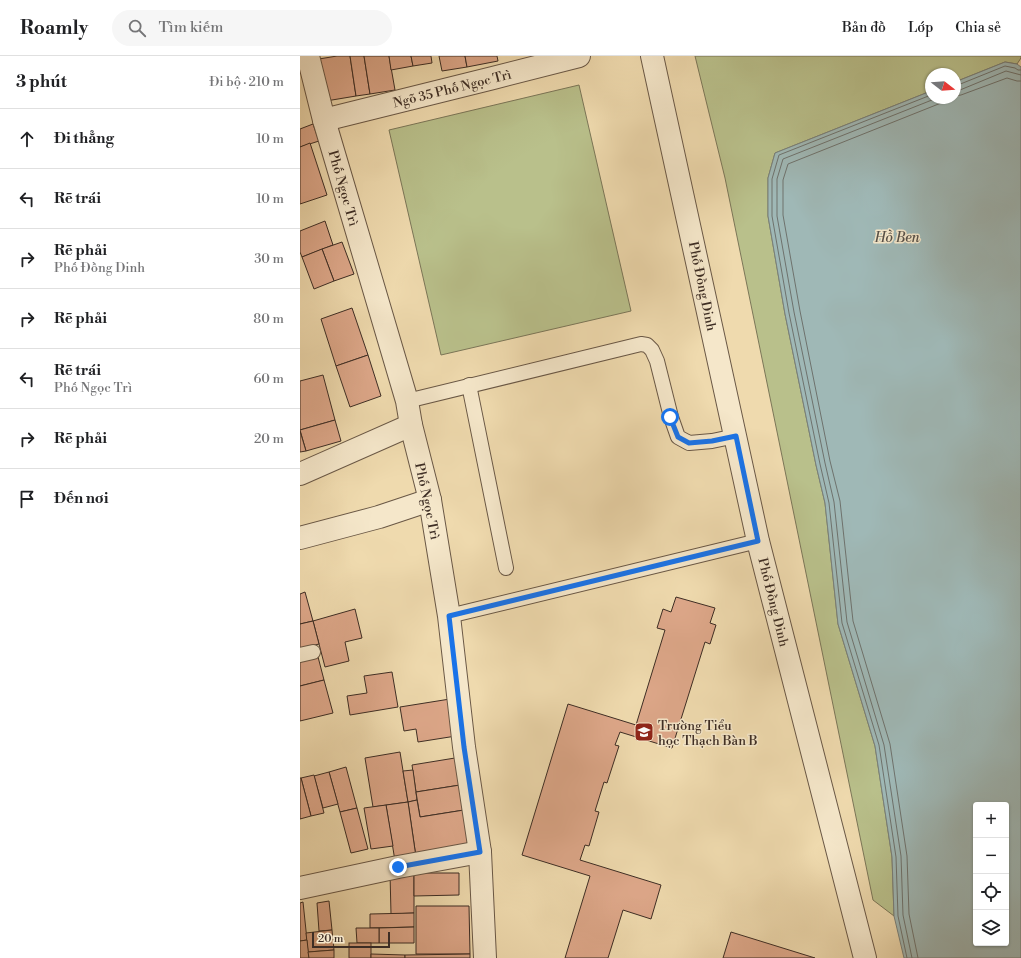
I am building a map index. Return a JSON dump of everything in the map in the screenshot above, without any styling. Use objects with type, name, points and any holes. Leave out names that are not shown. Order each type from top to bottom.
[{"type":"street","name":"Phố Ngọc Trì","points":[[308,56],[324,120],[406,401],[430,500],[449,616],[464,747],[480,852],[485,958]]},
{"type":"street","name":"Ngõ 35 Phố Ngọc Trì","points":[[324,120],[579,56]]},
{"type":"street","name":"Phố Đồng Dinh","points":[[652,56],[758,541],[865,958]]},
{"type":"street","points":[[300,474],[411,425]]},
{"type":"street","points":[[300,538],[379,517],[430,500]]},
{"type":"street","points":[[300,888],[398,867],[480,852]]},
{"type":"lane","points":[[406,401],[641,344],[647,345],[652,350],[657,361],[670,417],[678,437],[689,443],[712,441],[736,436]]},
{"type":"lane","points":[[470,386],[506,568]]},
{"type":"lane","points":[[449,616],[758,541]]},
{"type":"green space","points":[[695,56],[1021,56],[1017,64],[1005,62],[961,80],[961,68],[925,68],[925,93],[775,153],[768,178],[768,216],[785,314],[825,503],[838,624],[875,746],[892,857],[894,916],[873,900],[725,178]]},
{"type":"green space","points":[[579,85],[631,311],[441,355],[389,130]]},
{"type":"water","name":"Hồ Ben","points":[[1005,62],[1017,64],[1021,67],[1021,958],[904,958],[894,916],[892,857],[875,746],[838,624],[825,503],[785,314],[768,216],[768,178],[775,153],[925,93],[925,104],[961,104],[961,80]]},
{"type":"building","points":[[337,56],[350,56],[356,96],[326,101],[319,59]]},
{"type":"building","points":[[350,56],[364,56],[370,94],[356,96]]},
{"type":"building","points":[[364,56],[389,56],[395,90],[370,94]]},
{"type":"building","points":[[389,56],[411,56],[413,66],[391,70]]},
{"type":"building","points":[[411,56],[431,56],[432,63],[413,66]]},
{"type":"building","points":[[439,56],[465,56],[467,67],[442,71]]},
{"type":"building","points":[[465,56],[497,56],[498,61],[467,67]]},
{"type":"building","points":[[313,124],[319,141],[300,147],[300,129]]},
{"type":"building","points":[[310,143],[327,195],[300,204],[300,147]]},
{"type":"building","points":[[325,221],[333,245],[302,257],[300,252],[300,231]]},
{"type":"building","points":[[342,242],[354,274],[334,281],[322,249]]},
{"type":"building","points":[[322,249],[334,281],[314,289],[302,257]]},
{"type":"building","points":[[352,308],[368,355],[336,366],[321,319]]},
{"type":"building","points":[[368,355],[381,396],[350,407],[336,366]]},
{"type":"building","points":[[323,375],[335,420],[300,430],[300,381]]},
{"type":"building","points":[[335,420],[341,441],[306,451],[300,430]]},
{"type":"building","points":[[300,431],[306,451],[300,452]]},
{"type":"building","points":[[305,592],[313,621],[300,624],[300,594]]},
{"type":"building","points":[[676,597],[715,608],[710,623],[716,625],[710,644],[705,642],[672,748],[620,732],[615,745],[619,746],[607,783],[604,782],[595,811],[599,812],[589,846],[585,845],[580,860],[661,885],[651,919],[623,910],[608,958],[565,958],[590,876],[522,855],[568,704],[636,725],[665,630],[657,628],[663,609],[671,612]]},
{"type":"building","points":[[355,609],[362,638],[345,642],[349,661],[325,667],[313,621]]},
{"type":"building","points":[[313,621],[319,644],[300,649],[300,624]]},
{"type":"building","points":[[317,653],[324,680],[300,686],[300,657]]},
{"type":"building","points":[[392,672],[398,707],[350,715],[347,696],[367,693],[364,676]]},
{"type":"building","points":[[324,680],[333,713],[300,721],[300,686]]},
{"type":"building","points":[[450,699],[456,736],[418,742],[416,729],[404,731],[400,707]]},
{"type":"building","points":[[400,752],[408,802],[373,807],[365,758]]},
{"type":"building","points":[[455,758],[460,785],[416,792],[412,765]]},
{"type":"building","points":[[346,767],[357,808],[340,812],[329,772]]},
{"type":"building","points":[[413,770],[417,800],[408,802],[403,771]]},
{"type":"building","points":[[329,772],[338,804],[323,808],[314,776]]},
{"type":"building","points":[[314,775],[324,813],[311,816],[301,778]]},
{"type":"building","points":[[300,778],[311,816],[300,819]]},
{"type":"building","points":[[460,785],[464,810],[420,817],[416,792]]},
{"type":"building","points":[[417,800],[420,817],[464,810],[469,849],[416,857],[408,802]]},
{"type":"building","points":[[408,802],[416,857],[395,861],[386,805]]},
{"type":"building","points":[[386,805],[393,846],[371,849],[364,808]]},
{"type":"building","points":[[357,808],[368,849],[351,853],[340,812]]},
{"type":"building","points":[[390,873],[414,873],[414,913],[391,914]]},
{"type":"building","points":[[414,873],[459,873],[459,895],[414,896]]},
{"type":"building","points":[[329,901],[332,930],[319,931],[317,903]]},
{"type":"building","points":[[303,902],[307,940],[300,941],[300,903]]},
{"type":"building","points":[[416,906],[469,906],[470,954],[416,954]]},
{"type":"building","points":[[414,913],[414,927],[370,928],[370,914]]},
{"type":"building","points":[[414,927],[414,943],[379,943],[379,928]]},
{"type":"building","points":[[356,928],[379,928],[379,943],[357,943]]},
{"type":"building","points":[[332,930],[334,950],[308,952],[306,933]]},
{"type":"building","points":[[731,932],[815,958],[723,958]]},
{"type":"building","points":[[307,940],[309,958],[300,958],[300,941]]},
{"type":"building","points":[[349,943],[371,943],[371,958],[349,958]]},
{"type":"building","points":[[334,950],[334,958],[309,958],[308,952]]},
{"type":"building","points":[[371,954],[405,955],[405,958],[371,958]]},
{"type":"building","points":[[470,954],[470,958],[405,958],[405,955]]},
{"type":"place","name":"Trường Tiểu học Thạch Bàn B","points":[[644,732]]},
{"type":"route","points":[[398,867],[480,852],[464,747],[449,616],[758,541],[736,436],[712,441],[689,443],[678,437],[670,417]]}]
